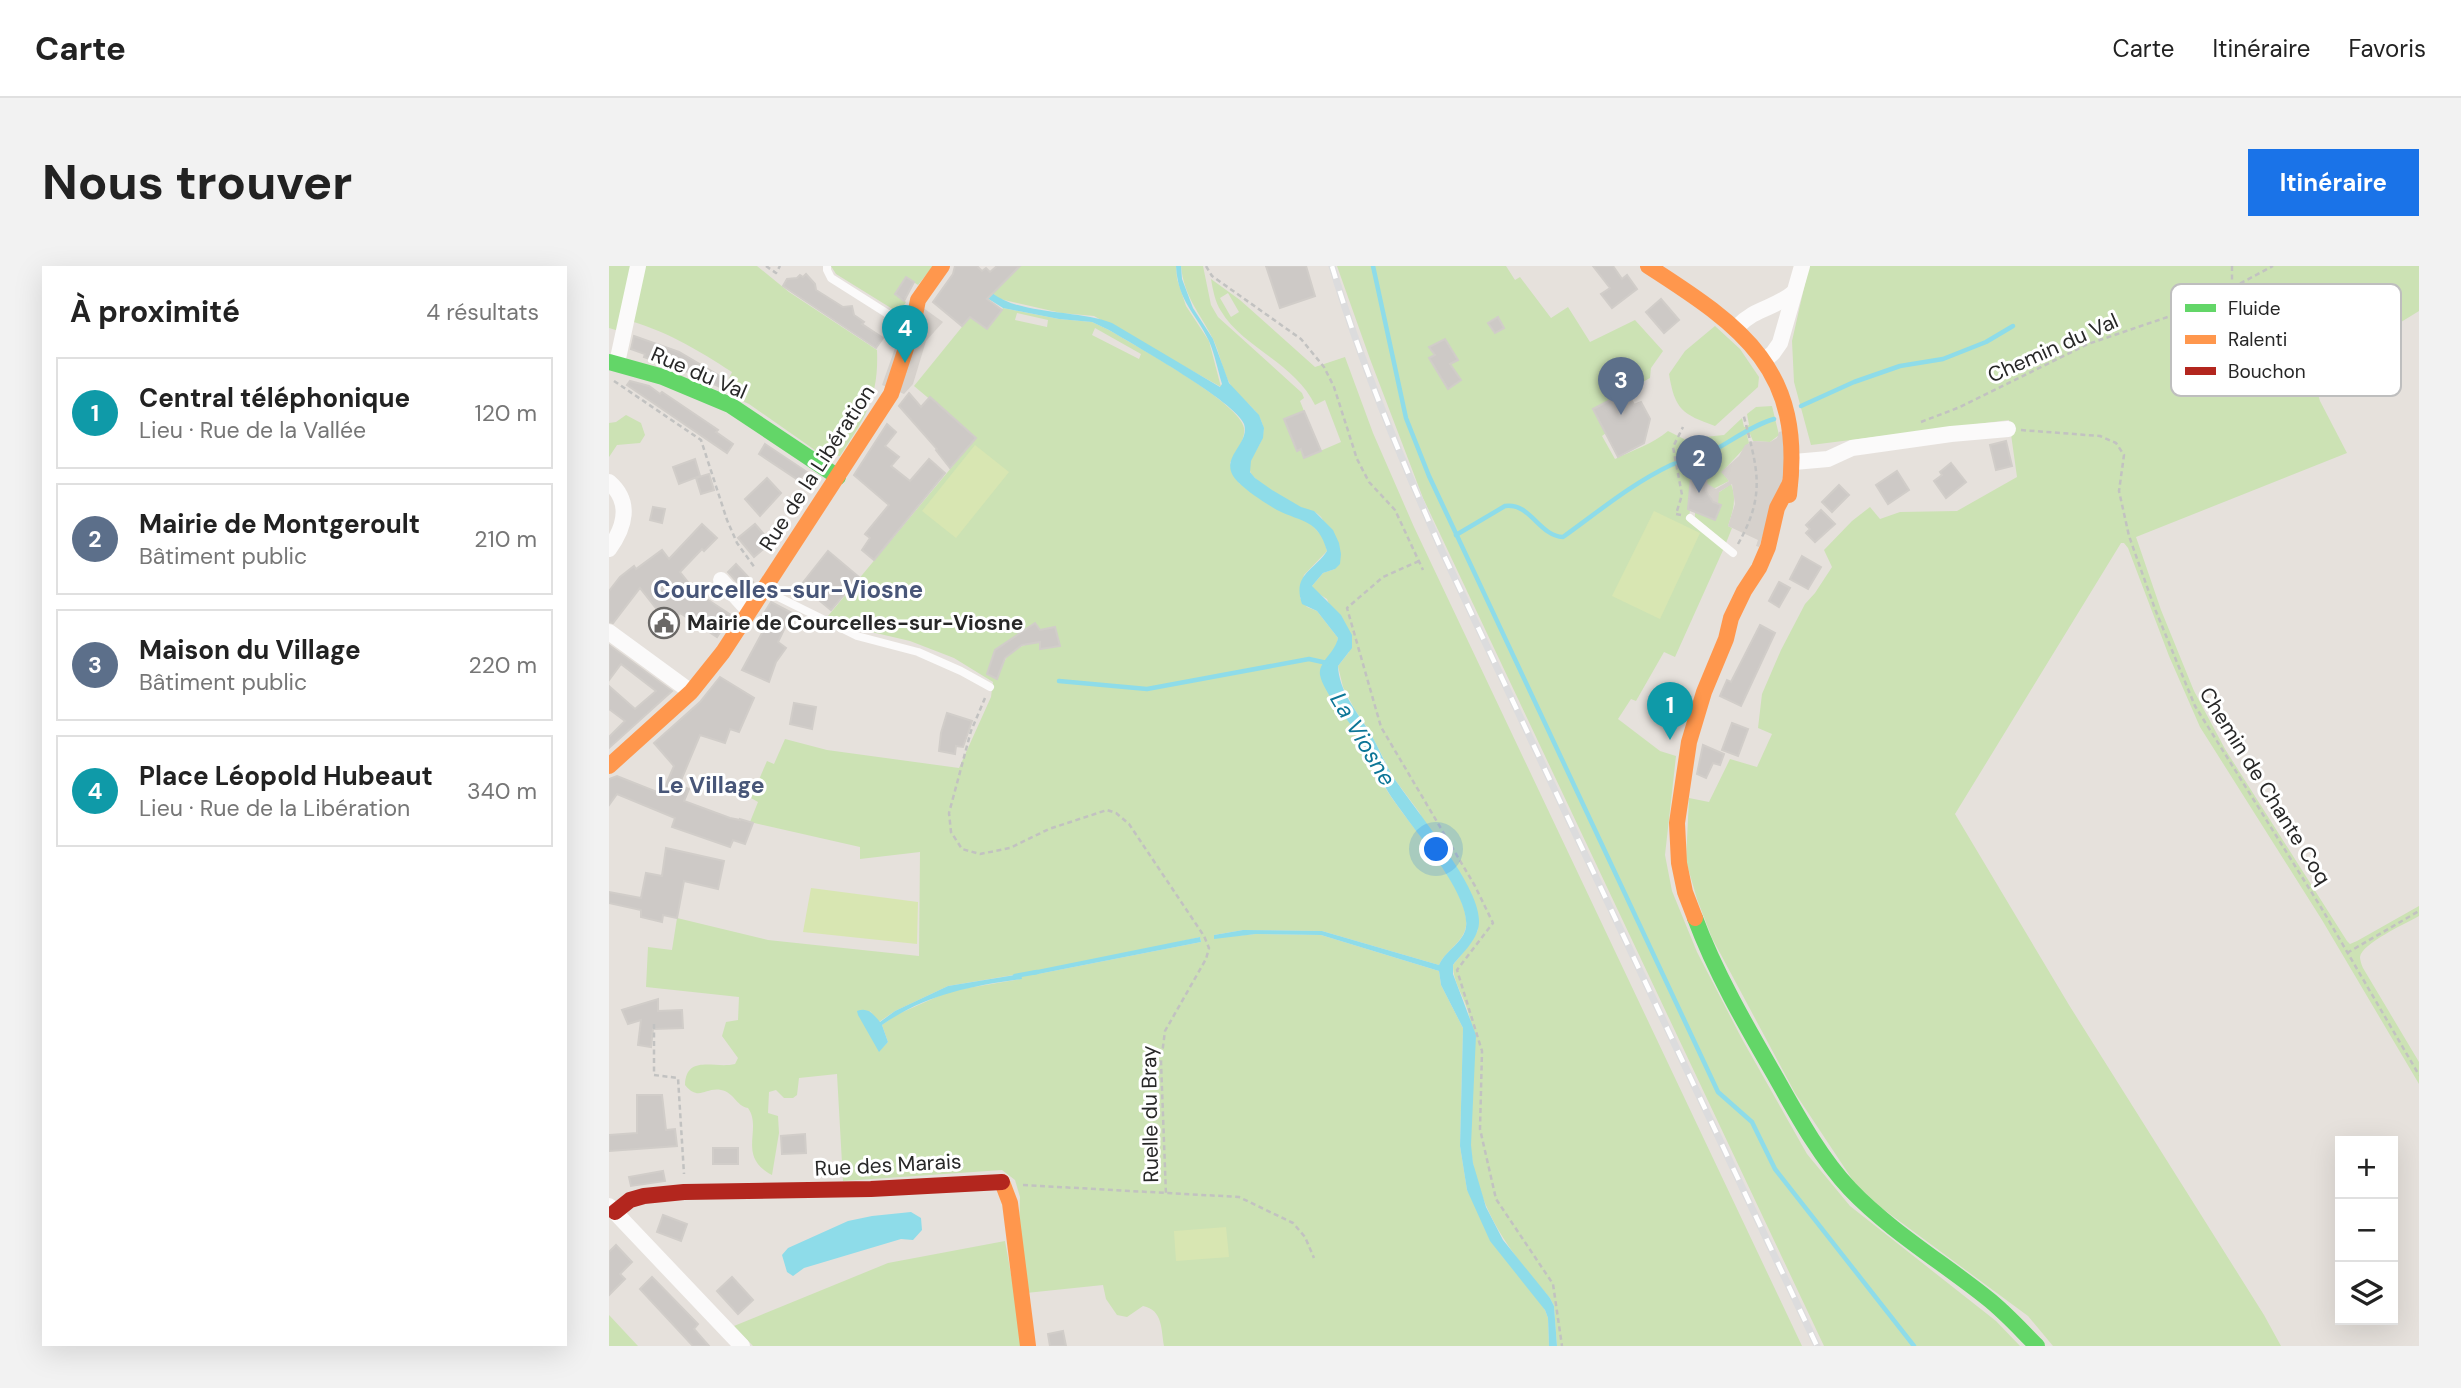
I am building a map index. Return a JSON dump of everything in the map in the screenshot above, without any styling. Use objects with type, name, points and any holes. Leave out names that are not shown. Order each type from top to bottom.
[{"type":"street","points":[[613,362],[638,266]]},
{"type":"street","name":"Rue de la Libération","points":[[609,766],[691,692],[723,652],[891,394],[912,330],[918,300],[942,266]]},
{"type":"street","points":[[1648,266],[1737,327],[1765,360],[1785,409],[1794,462],[1790,483],[1777,508],[1768,547],[1731,618],[1699,706],[1685,758],[1677,823],[1677,845],[1685,892],[1705,945],[1758,1046],[1799,1118],[1850,1189],[1880,1217],[1990,1300],[2037,1346]]},
{"type":"street","points":[[1765,360],[1780,343],[1802,266]]},
{"type":"street","points":[[1737,327],[1749,315],[1793,293]]},
{"type":"street","name":"Rue du Val","points":[[613,362],[663,377],[730,405],[838,477]]},
{"type":"street","points":[[1794,462],[1828,459],[1852,448],[2008,429]]},
{"type":"street","points":[[609,482],[619,494],[624,511],[621,529],[609,549]]},
{"type":"street","points":[[722,580],[749,611]]},
{"type":"street","points":[[609,632],[691,692]]},
{"type":"street","name":"Rue des Marais","points":[[612,1209],[644,1196],[684,1192],[871,1189],[995,1179],[1005,1185]]},
{"type":"street","points":[[1005,1185],[1010,1203],[1028,1346]]},
{"type":"street","points":[[612,1209],[742,1346]]},
{"type":"lane","points":[[827,266],[831,278],[912,330]]},
{"type":"lane","points":[[1690,519],[1735,548]]},
{"type":"lane","points":[[766,587],[857,636],[919,652],[990,687]]},
{"type":"path","points":[[766,266],[776,273],[780,266]]},
{"type":"path","points":[[1206,266],[1212,276],[1301,339],[1325,368],[1334,387],[1357,459],[1369,482],[1395,510],[1423,570]]},
{"type":"path","points":[[2232,266],[2232,284]]},
{"type":"path","name":"Chemin du Val","points":[[2239,284],[2273,266]]},
{"type":"path","name":"Chemin du Val","points":[[1960,407],[2088,344],[2171,317]]},
{"type":"path","points":[[613,362],[610,379],[701,440],[737,543],[766,587]]},
{"type":"path","points":[[1735,548],[1750,523],[1756,503],[1757,470],[1743,413]]},
{"type":"path","points":[[1683,427],[1673,447],[1682,495],[1676,514],[1690,519]]},
{"type":"path","name":"Chemin de Chante Coq","points":[[2008,429],[2099,436],[2110,439],[2122,449],[2124,455],[2119,491],[2121,508],[2150,597],[2179,671],[2213,738],[2297,869],[2419,1075]]},
{"type":"path","points":[[1419,561],[1383,577],[1347,608],[1381,727],[1475,886],[1493,923],[1457,970],[1482,1051],[1480,1129],[1496,1199],[1553,1284],[1562,1346]]},
{"type":"path","name":"Ruelle du Bray","points":[[990,687],[971,731],[949,813],[951,832],[962,849],[980,854],[1010,848],[1049,829],[1107,810],[1129,824],[1204,936],[1209,948],[1206,959],[1165,1031],[1160,1062],[1166,1195],[1239,1197],[1293,1223],[1305,1237],[1314,1258]]},
{"type":"path","points":[[2347,953],[2419,911]]},
{"type":"path","points":[[654,1024],[654,1074],[678,1078],[684,1192]]},
{"type":"path","points":[[1005,1185],[1166,1195]]},
{"type":"green space","points":[[609,266],[757,266],[789,292],[877,350],[876,381],[869,407],[840,456],[822,455],[749,404],[723,392],[732,372],[693,348],[652,328],[623,319],[619,331],[609,328]]},
{"type":"green space","points":[[831,266],[933,266],[918,285],[906,277],[895,294],[906,302],[899,313],[836,274]]},
{"type":"green space","points":[[1020,266],[1176,266],[1177,279],[1186,306],[1209,341],[1221,387],[1094,316],[1061,313],[1000,299],[992,293]]},
{"type":"green space","points":[[1181,266],[1203,266],[1211,305],[1218,317],[1302,393],[1304,398],[1300,401],[1304,411],[1284,419],[1297,450],[1301,449],[1304,458],[1341,442],[1325,400],[1315,405],[1295,378],[1230,324],[1217,304],[1211,279],[1240,300],[1315,367],[1345,357],[1373,433],[1414,527],[1802,1346],[1557,1346],[1554,1306],[1505,1241],[1493,1220],[1483,1199],[1471,1153],[1472,1062],[1469,1014],[1455,979],[1453,965],[1478,930],[1419,812],[1393,777],[1343,687],[1338,666],[1349,652],[1327,599],[1313,590],[1312,586],[1323,573],[1335,569],[1323,521],[1317,513],[1297,505],[1265,486],[1250,471],[1251,460],[1262,438],[1261,419],[1230,384],[1215,344],[1189,296]],"holes":[[[1228,293],[1239,312],[1231,317],[1220,298]]]},
{"type":"green space","points":[[1337,266],[1506,266],[1515,280],[1520,277],[1551,318],[1568,307],[1590,342],[1635,320],[1663,351],[1651,368],[1650,378],[1593,409],[1606,433],[1602,436],[1615,459],[1668,431],[1700,447],[1705,437],[1724,435],[1742,418],[1744,427],[1749,425],[1747,414],[1756,407],[1772,406],[1779,435],[1770,442],[1753,441],[1750,434],[1747,435],[1749,443],[1722,472],[1729,481],[1707,492],[1711,501],[1731,484],[1733,489],[1733,510],[1728,526],[1732,528],[1726,543],[1695,517],[1695,512],[1690,511],[1689,516],[1724,548],[1675,657],[1664,652],[1636,701],[1631,699],[1618,719],[1660,751],[1676,756],[1665,855],[1672,891],[1697,952],[1807,1154],[1850,1206],[1996,1321],[2020,1346],[1824,1346],[1423,498]]},
{"type":"green space","points":[[1809,266],[2419,266],[2419,311],[2401,322],[2401,284],[2171,284],[2171,396],[2318,396],[2347,453],[2136,537],[2161,610],[2194,691],[2225,749],[2347,941],[2350,944],[2357,941],[2419,906],[2419,916],[2376,940],[2360,957],[2363,968],[2419,1062],[2419,1084],[2322,920],[2200,727],[2124,543],[2121,543],[1955,814],[2069,1005],[2281,1346],[2053,1346],[2028,1316],[1879,1206],[1854,1182],[1795,1093],[1712,938],[1686,861],[1689,798],[1709,802],[1730,759],[1757,767],[1772,734],[1758,728],[1762,694],[1805,604],[1832,567],[1824,550],[1870,507],[1880,519],[1900,512],[1957,511],[2017,477],[2009,420],[1811,445],[1794,382],[1792,341]]},
{"type":"green space","points":[[1003,308],[1059,319],[1092,322],[1162,361],[1207,390],[1238,417],[1244,432],[1230,463],[1239,483],[1277,509],[1308,521],[1323,537],[1327,551],[1304,575],[1300,587],[1300,598],[1307,607],[1317,611],[1338,638],[1320,673],[1363,743],[1386,789],[1448,876],[1465,911],[1465,932],[1439,965],[1322,931],[1243,930],[1214,935],[1214,938],[1256,934],[1321,935],[1439,971],[1441,985],[1463,1028],[1460,1146],[1467,1190],[1545,1310],[1549,1346],[1164,1346],[1160,1321],[1150,1308],[1143,1306],[1127,1317],[1117,1315],[1106,1299],[1103,1285],[1026,1293],[1019,1235],[1020,1197],[1015,1180],[1002,1170],[843,1181],[837,1074],[799,1078],[797,1095],[793,1098],[784,1098],[776,1090],[769,1092],[768,1113],[778,1116],[779,1133],[772,1175],[761,1168],[755,1159],[752,1116],[748,1108],[725,1091],[694,1093],[685,1085],[690,1069],[696,1066],[735,1064],[738,1058],[722,1036],[726,1022],[738,1020],[739,997],[646,987],[648,947],[672,950],[677,918],[768,940],[919,956],[920,852],[860,859],[860,847],[750,822],[758,802],[751,798],[767,761],[774,764],[785,739],[827,750],[959,768],[991,697],[993,682],[954,658],[910,641],[863,630],[828,616],[976,438],[914,386],[970,317],[987,329]],"holes":[[[1017,313],[1048,320],[1047,327],[1015,320]],[[1095,328],[1141,354],[1139,359],[1092,335]],[[1055,627],[1059,646],[1041,649],[1040,642],[1023,646],[1007,657],[997,678],[987,674],[995,650],[1021,633]],[[1200,937],[1201,942],[1033,975]],[[1020,974],[1021,979],[950,991],[896,1015],[882,1025],[888,1042],[879,1051],[870,1011],[879,1022],[895,1011],[948,986]]]},
{"type":"green space","points":[[1715,326],[1740,349],[1759,377],[1758,387],[1715,426],[1682,409],[1674,396],[1669,374],[1685,351]]},
{"type":"green space","points":[[626,415],[641,423],[645,435],[640,443],[617,445],[609,457],[609,423]]},
{"type":"green space","points":[[975,445],[1009,472],[956,538],[922,511]]},
{"type":"green space","points":[[1654,511],[1700,533],[1660,619],[1612,596]]},
{"type":"green space","points":[[811,888],[918,902],[917,944],[803,932]]},
{"type":"green space","points":[[1226,1227],[1229,1257],[1176,1261],[1174,1231]]},
{"type":"green space","points":[[1005,1241],[1024,1346],[753,1346],[734,1326],[888,1263]]},
{"type":"green space","points":[[609,1315],[638,1346],[609,1346]]},
{"type":"shaded area","points":[[912,300],[943,322],[926,341],[913,384],[904,394],[882,385]]},
{"type":"shaded area","points":[[1783,431],[1785,472],[1759,547],[1756,546],[1758,540],[1728,526],[1735,504],[1732,484],[1719,492],[1718,504],[1711,501],[1706,492],[1706,483],[1716,489],[1729,481],[1721,472],[1739,456],[1745,445],[1754,441],[1770,442]]},
{"type":"water","name":"La Viosne","points":[[1176,266],[1181,266],[1182,279],[1193,308],[1213,339],[1229,383],[1259,415],[1264,428],[1263,438],[1251,461],[1250,472],[1272,490],[1301,507],[1314,511],[1333,530],[1339,543],[1340,564],[1323,573],[1312,586],[1341,615],[1352,635],[1352,648],[1338,666],[1341,683],[1392,775],[1457,867],[1476,905],[1479,920],[1477,933],[1453,965],[1453,974],[1476,1035],[1471,1145],[1473,1163],[1486,1207],[1503,1240],[1554,1306],[1557,1346],[1549,1346],[1545,1310],[1490,1241],[1467,1190],[1460,1146],[1463,1028],[1441,985],[1439,971],[1321,935],[1256,934],[1214,939],[1214,935],[1243,930],[1322,931],[1439,965],[1465,932],[1465,912],[1448,877],[1396,804],[1360,738],[1322,682],[1320,670],[1338,638],[1317,611],[1302,604],[1300,594],[1302,579],[1327,551],[1319,533],[1308,523],[1277,510],[1238,482],[1232,474],[1230,466],[1243,439],[1244,424],[1223,402],[1183,374],[1092,322],[1059,319],[1003,308],[987,298],[992,293],[1004,300],[1033,309],[1112,323],[1220,387],[1222,384],[1211,346],[1180,289]]},
{"type":"water","points":[[1200,937],[1201,942],[1033,975],[1032,971]]},
{"type":"water","points":[[1021,974],[1022,979],[949,993],[898,1015],[882,1025],[888,1042],[879,1052],[857,1011],[867,1011],[880,1022],[895,1011],[948,986]]},
{"type":"water","points":[[911,1212],[921,1218],[922,1230],[913,1240],[901,1239],[804,1268],[793,1276],[787,1272],[782,1255],[788,1248],[848,1221]]},
{"type":"building","points":[[955,266],[977,266],[982,271],[986,268],[990,272],[997,266],[1020,266],[987,299],[1002,310],[987,329],[970,317],[962,326],[933,302],[953,274]]},
{"type":"building","points":[[1266,266],[1306,266],[1315,296],[1280,308]]},
{"type":"building","points":[[1593,266],[1613,266],[1622,279],[1627,275],[1637,289],[1612,308],[1601,294],[1610,288]]},
{"type":"building","points":[[806,274],[815,284],[816,290],[843,307],[852,306],[854,315],[864,322],[862,324],[883,338],[876,348],[783,286],[787,279],[800,275],[803,277]]},
{"type":"building","points":[[906,277],[914,282],[904,301],[895,294]]},
{"type":"building","points":[[1661,299],[1679,320],[1664,333],[1646,312]]},
{"type":"building","points":[[1498,317],[1504,328],[1495,333],[1488,323]]},
{"type":"building","points":[[634,336],[679,352],[725,379],[720,387],[663,361],[662,363],[644,357],[645,354],[631,349]]},
{"type":"building","points":[[1445,339],[1458,360],[1450,364],[1461,380],[1448,389],[1429,358],[1435,355],[1429,347]]},
{"type":"building","points":[[630,381],[649,386],[660,394],[662,392],[718,430],[716,432],[733,444],[727,453],[627,385]]},
{"type":"building","points":[[1627,391],[1634,405],[1641,402],[1650,419],[1644,443],[1618,457],[1593,409]]},
{"type":"building","points":[[909,393],[921,407],[930,397],[976,438],[950,468],[899,406]]},
{"type":"building","points":[[1304,411],[1321,451],[1304,458],[1301,449],[1297,451],[1284,419]]},
{"type":"building","points":[[887,424],[896,432],[885,446],[899,457],[891,466],[910,481],[929,459],[945,473],[874,560],[862,550],[870,538],[865,534],[889,505],[854,475]]},
{"type":"building","points":[[2006,441],[2012,466],[1996,470],[1990,445]]},
{"type":"building","points":[[765,444],[807,472],[798,480],[759,454]]},
{"type":"building","points":[[695,459],[700,476],[679,484],[673,467]]},
{"type":"building","points":[[1951,463],[1966,482],[1946,498],[1934,481]]},
{"type":"building","points":[[1692,467],[1707,468],[1706,491],[1713,502],[1721,505],[1715,520],[1688,509]]},
{"type":"building","points":[[1897,471],[1909,490],[1888,504],[1876,485]]},
{"type":"building","points":[[709,474],[714,490],[701,494],[696,478]]},
{"type":"building","points":[[767,478],[781,493],[760,516],[745,499]]},
{"type":"building","points":[[1839,485],[1849,495],[1832,512],[1822,502]]},
{"type":"building","points":[[653,507],[665,509],[662,523],[650,520]]},
{"type":"building","points":[[1821,510],[1835,524],[1815,542],[1806,533],[1810,529],[1806,525]]},
{"type":"building","points":[[702,524],[717,538],[680,572],[696,592],[731,615],[717,637],[680,613],[662,634],[653,627],[662,616],[640,588],[613,623],[609,622],[609,591],[620,577],[662,550],[669,559]]},
{"type":"building","points":[[755,524],[768,539],[764,542],[767,546],[754,557],[738,538]]},
{"type":"building","points":[[828,551],[859,577],[831,610],[801,585]]},
{"type":"building","points":[[1802,556],[1821,567],[1808,589],[1790,579]]},
{"type":"building","points":[[736,564],[753,582],[746,592],[728,572]]},
{"type":"building","points":[[1779,582],[1790,588],[1779,607],[1769,601]]},
{"type":"building","points":[[771,602],[792,613],[778,642],[786,648],[776,662],[769,682],[742,670],[768,622],[761,618]]},
{"type":"building","points":[[1035,623],[1040,630],[1055,627],[1060,646],[1040,649],[1040,642],[1022,645],[1005,658],[997,679],[987,674],[995,650]]},
{"type":"building","points":[[1760,625],[1775,633],[1741,706],[1720,696],[1727,680],[1731,682]]},
{"type":"building","points":[[609,645],[672,691],[609,748],[609,737],[625,721],[609,709],[609,686],[635,709],[656,691],[621,664],[609,680]]},
{"type":"building","points":[[720,677],[754,698],[739,732],[730,729],[725,743],[700,735],[679,785],[689,789],[684,801],[730,818],[753,823],[745,844],[733,840],[730,847],[672,827],[675,818],[617,794],[609,805],[609,779],[617,776],[662,794],[674,766],[654,743],[700,702]]},
{"type":"building","points":[[794,703],[816,707],[812,729],[790,724]]},
{"type":"building","points":[[947,713],[972,721],[963,747],[956,746],[955,754],[939,751]]},
{"type":"building","points":[[1732,723],[1748,729],[1738,756],[1722,750]]},
{"type":"building","points":[[1703,745],[1724,754],[1720,765],[1713,763],[1706,778],[1697,774]]},
{"type":"building","points":[[666,848],[724,861],[718,889],[684,881],[677,918],[663,915],[662,922],[641,917],[641,910],[609,903],[609,892],[641,898],[646,873],[662,876]]},
{"type":"building","points":[[658,999],[658,1011],[682,1010],[683,1028],[653,1029],[651,1047],[638,1045],[641,1020],[628,1024],[622,1010]]},
{"type":"building","points":[[637,1095],[662,1095],[666,1130],[675,1129],[677,1146],[609,1151],[609,1135],[637,1133]]},
{"type":"building","points":[[805,1134],[806,1153],[782,1154],[781,1136]]},
{"type":"building","points":[[713,1148],[738,1148],[738,1164],[713,1164]]},
{"type":"building","points":[[663,1171],[665,1181],[631,1186],[629,1177]]},
{"type":"building","points":[[663,1215],[687,1224],[681,1241],[657,1232]]},
{"type":"building","points":[[616,1245],[632,1262],[620,1274],[625,1279],[609,1295],[609,1252]]},
{"type":"building","points":[[652,1277],[698,1324],[694,1329],[709,1346],[693,1346],[640,1289]]},
{"type":"building","points":[[732,1277],[753,1300],[738,1314],[717,1291]]},
{"type":"building","points":[[1063,1331],[1066,1346],[1050,1346],[1048,1334]]},
{"type":"waterway","points":[[1373,266],[1406,418],[1429,476],[1718,1092],[1752,1122],[1775,1169],[1914,1346]]},
{"type":"waterway","points":[[1801,406],[1854,382],[1900,366],[1943,359],[1986,342],[2013,326]]},
{"type":"waterway","points":[[1456,535],[1505,506],[1514,506],[1547,531],[1563,537],[1656,473],[1676,463],[1703,456],[1748,430],[1774,419]]},
{"type":"waterway","points":[[1059,681],[1147,689],[1309,659],[1327,663]]},
{"type":"waterway","points":[[1015,976],[1037,972]]},
{"type":"railway","points":[[1332,266],[1369,375],[1442,551],[1817,1346]]},
{"type":"traffic: fast","points":[[609,362],[663,377],[730,405],[838,477]]},
{"type":"traffic: fast","points":[[1695,918],[1721,978],[1742,1017],[1828,1163],[1850,1189],[1882,1219],[1994,1303],[2037,1346]]},
{"type":"traffic: slow","points":[[609,766],[691,692],[723,652],[891,394],[912,330],[918,300],[942,266]]},
{"type":"traffic: slow","points":[[1648,266],[1712,310],[1739,332],[1760,356],[1776,384],[1787,415],[1791,452],[1789,495]]},
{"type":"traffic: slow","points":[[1695,918],[1685,892],[1679,863],[1677,823],[1689,742],[1731,618],[1759,568],[1768,547],[1777,508],[1790,483]]},
{"type":"traffic: slow","points":[[1002,1182],[1010,1203],[1028,1346]]},
{"type":"traffic: jam","points":[[615,1212],[630,1200],[684,1192],[871,1189],[1002,1182]]},
{"type":"place","name":"Place Léopold Hubeaut","points":[[905,363]]},
{"type":"place","name":"Maison du Village","points":[[1621,415]]},
{"type":"place","name":"Mairie de Montgeroult","points":[[1699,493]]},
{"type":"place","name":"Mairie de Courcelles-sur-Viosne","points":[[664,623]]},
{"type":"place","name":"Central téléphonique","points":[[1670,740]]},
{"type":"district","name":"Courcelles-sur-Viosne","points":[[788,589]]},
{"type":"district","name":"Le Village","points":[[711,785]]}]
